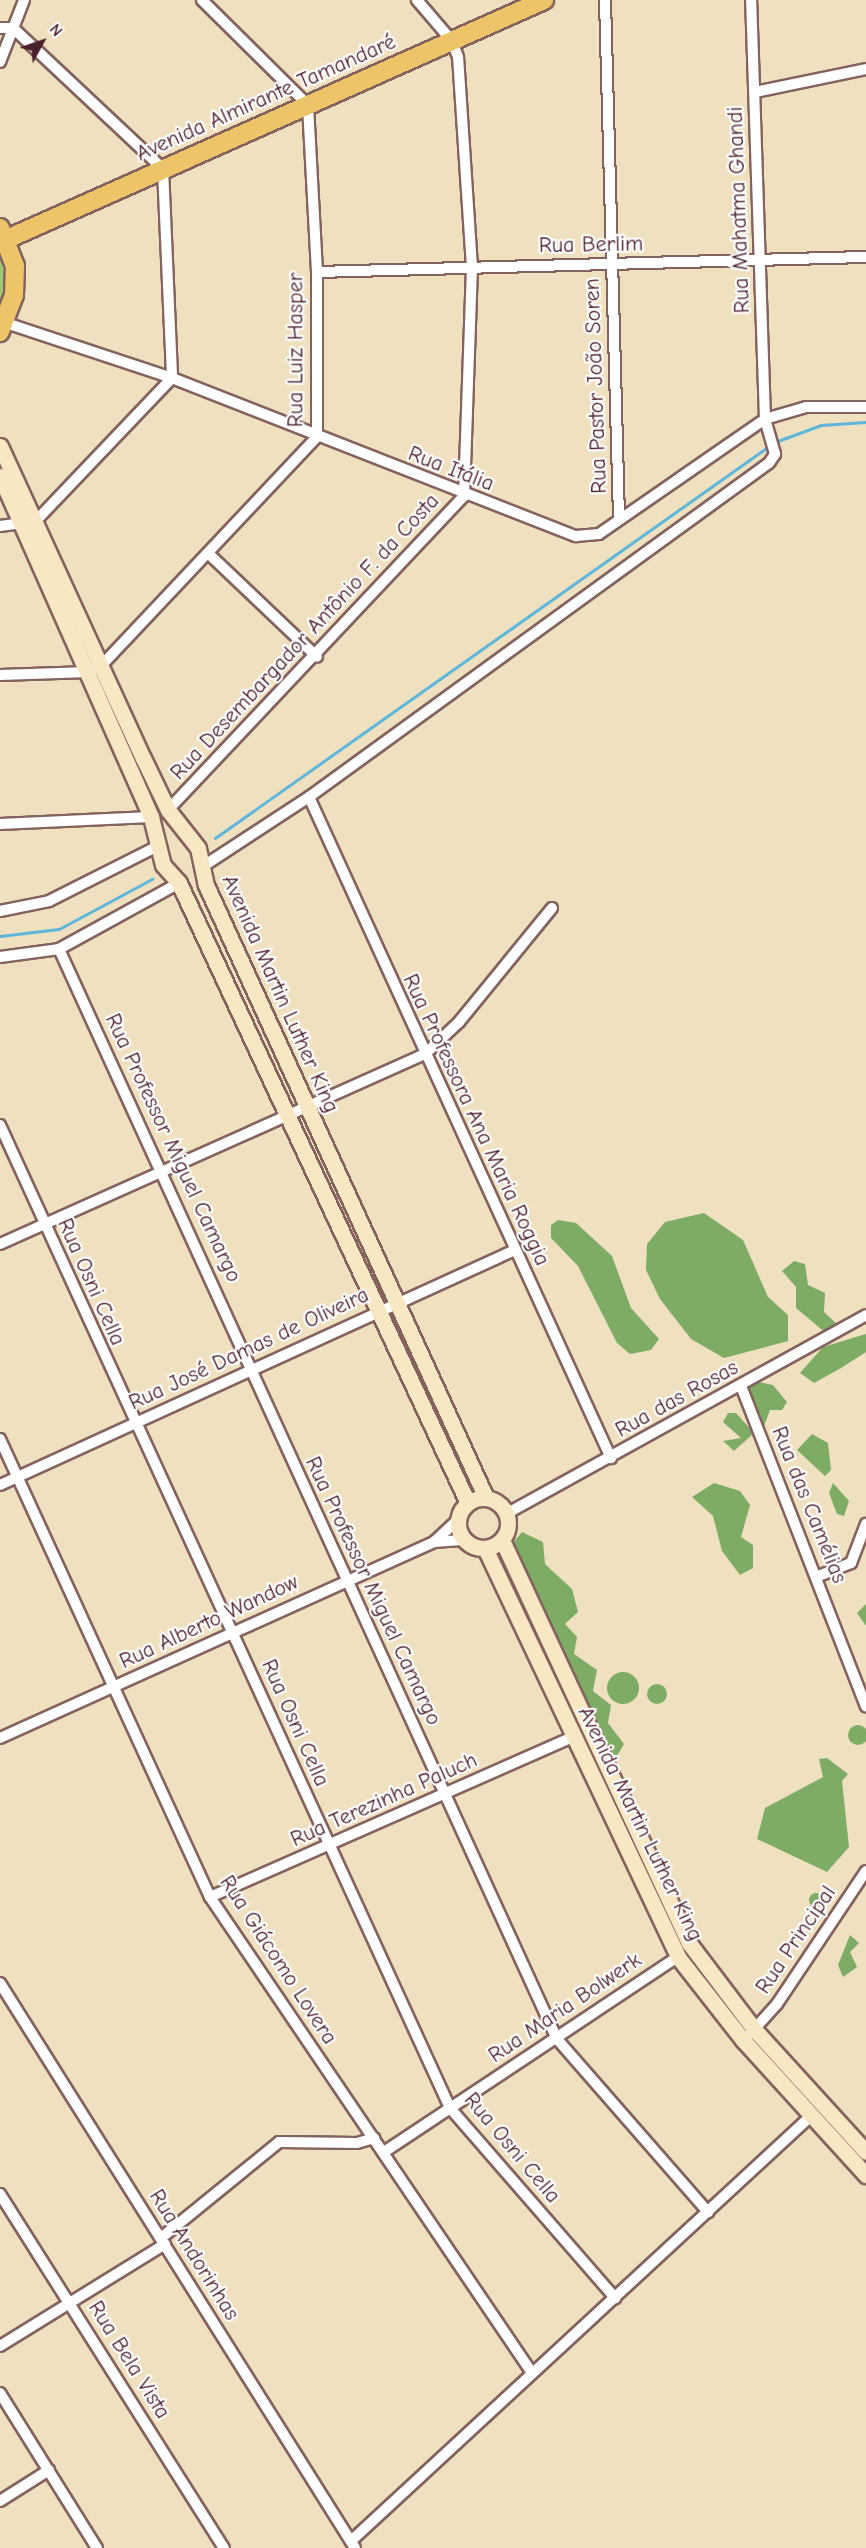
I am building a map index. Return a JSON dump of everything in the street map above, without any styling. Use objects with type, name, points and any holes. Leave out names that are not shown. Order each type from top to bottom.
[{"type":"highway","name":"Avenida Almirante Tamandaré","points":[[3,233],[163,169],[544,0]]},
{"type":"highway","points":[[3,233],[15,266],[3,327]]},
{"type":"main road","name":"Avenida Martin Luther King","points":[[0,446],[30,523],[136,762],[160,845],[163,865],[179,883],[468,1503]]},
{"type":"main road","name":"Avenida Martin Luther King","points":[[0,476],[30,523]]},
{"type":"main road","name":"Avenida Martin Luther King","points":[[136,762],[185,834],[198,848],[202,867],[249,982],[486,1498]]},
{"type":"main road","points":[[160,845],[185,834]]},
{"type":"main road","points":[[179,883],[202,867]]},
{"type":"main road","points":[[230,990],[249,982]]},
{"type":"main road","points":[[486,1498],[506,1514],[502,1540],[485,1548],[465,1540],[458,1520],[468,1503],[486,1498]]},
{"type":"main road","name":"Avenida Martin Luther King","points":[[502,1540],[661,1890],[689,1943],[754,2029],[866,2152]]},
{"type":"main road","name":"Avenida Martin Luther King","points":[[485,1548],[646,1896],[678,1957],[743,2040],[866,2175]]},
{"type":"main road","points":[[646,1896],[661,1890]]},
{"type":"street","points":[[0,62],[24,0]]},
{"type":"street","points":[[202,0],[308,105]]},
{"type":"street","name":"Rua Desembargador Antônio F. da Costa","points":[[168,810],[317,657],[464,496],[472,267],[458,57],[452,41],[417,0]]},
{"type":"street","name":"Rua Pastor João Soren","points":[[605,0],[619,518]]},
{"type":"street","name":"Rua Mahatma Ghandi","points":[[309,797],[769,463],[774,446],[767,434],[765,419],[756,92],[751,0]]},
{"type":"street","points":[[0,28],[13,28],[163,169],[172,378],[30,523],[0,526]]},
{"type":"street","points":[[756,92],[866,69]]},
{"type":"street","name":"Rua Luiz Hasper","points":[[95,669],[209,554],[317,437],[317,272],[308,105]]},
{"type":"street","name":"Rua Berlim","points":[[317,272],[866,257]]},
{"type":"street","name":"Rua Itália","points":[[3,327],[172,378],[464,496],[576,536],[599,534],[765,419],[806,407],[866,407]]},
{"type":"street","points":[[209,554],[317,657]]},
{"type":"street","points":[[0,675],[95,669]]},
{"type":"street","points":[[202,867],[309,797]]},
{"type":"street","name":"Rua Professora Ana Maria Roggia","points":[[309,797],[611,1458]]},
{"type":"street","points":[[0,824],[151,817]]},
{"type":"street","points":[[0,911],[50,901],[160,845]]},
{"type":"street","points":[[0,957],[59,949],[179,883]]},
{"type":"street","points":[[0,1244],[164,1173],[304,1105],[425,1054],[459,1022],[552,908]]},
{"type":"street","name":"Rua Professor Miguel Camargo","points":[[59,949],[164,1173],[557,2039],[708,2212]]},
{"type":"street","name":"Rua Osni Cella","points":[[0,1125],[132,1424],[233,1632],[328,1846],[450,2108],[615,2298]]},
{"type":"street","name":"Rua José Damas de Oliveira","points":[[0,1485],[515,1250]]},
{"type":"street","name":"Rua das Rosas","points":[[506,1514],[866,1315]]},
{"type":"street","name":"Rua das Camélias","points":[[741,1386],[866,1706]]},
{"type":"street","name":"Rua Giácomo Lovera","points":[[0,1439],[116,1686],[210,1897],[532,2373]]},
{"type":"street","name":"Rua Alberto Wandow","points":[[0,1738],[434,1542],[458,1520]]},
{"type":"street","points":[[816,1577],[851,1563],[866,1524]]},
{"type":"street","name":"Rua Alberto Wandow","points":[[434,1542],[465,1540]]},
{"type":"street","name":"Rua Terezinha Paluch","points":[[210,1897],[445,1796],[572,1737]]},
{"type":"street","name":"Rua Principal","points":[[743,2040],[777,2004],[866,1871]]},
{"type":"street","name":"Rua Maria Bolwerk","points":[[384,2152],[678,1957]]},
{"type":"street","name":"Rua Andorinhas","points":[[0,1983],[353,2544]]},
{"type":"street","points":[[353,2544],[532,2373],[812,2115]]},
{"type":"street","points":[[0,2346],[163,2241],[279,2142],[357,2143],[374,2138]]},
{"type":"street","name":"Rua Bela Vista","points":[[0,2194],[224,2548]]},
{"type":"street","points":[[0,2392],[95,2545],[82,2548]]},
{"type":"street","points":[[0,2501],[49,2470]]},
{"type":"green space","points":[[0,248],[7,290],[0,315]]},
{"type":"green space","points":[[704,1213],[743,1240],[768,1297],[788,1315],[788,1341],[724,1358],[691,1339],[660,1299],[646,1270],[647,1244],[665,1222]]},
{"type":"green space","points":[[558,1220],[576,1223],[612,1256],[631,1308],[659,1339],[651,1350],[630,1354],[617,1343],[578,1266],[551,1238],[551,1225]]},
{"type":"green space","points":[[794,1261],[805,1264],[808,1285],[825,1293],[824,1312],[839,1326],[827,1334],[796,1308],[796,1287],[782,1271]]},
{"type":"green space","points":[[866,1334],[866,1352],[841,1368],[814,1383],[800,1373],[823,1347]]},
{"type":"green space","points":[[759,1382],[773,1385],[787,1402],[782,1410],[770,1410],[764,1426],[739,1392]]},
{"type":"green space","points":[[728,1413],[736,1413],[754,1433],[734,1451],[723,1441],[741,1438],[723,1422]]},
{"type":"green space","points":[[812,1434],[828,1443],[831,1470],[825,1476],[797,1450]]},
{"type":"green space","points":[[714,1483],[740,1491],[750,1505],[741,1537],[753,1545],[753,1568],[740,1575],[722,1551],[713,1516],[692,1497]]},
{"type":"green space","points":[[833,1483],[849,1501],[844,1516],[837,1514],[829,1493]]},
{"type":"green space","points":[[522,1532],[543,1542],[545,1564],[572,1589],[578,1612],[565,1624],[577,1637],[574,1654],[597,1670],[593,1691],[611,1705],[608,1723],[624,1744],[615,1759],[511,1545]]},
{"type":"green space","points":[[866,1604],[866,1626],[857,1613]]},
{"type":"green space","points":[[623,1672],[634,1677],[639,1688],[634,1699],[623,1704],[612,1699],[607,1688],[612,1677]]},
{"type":"green space","points":[[653,1684],[661,1684],[667,1690],[667,1698],[661,1704],[653,1704],[647,1698],[647,1690]]},
{"type":"green space","points":[[858,1725],[865,1728],[868,1735],[865,1742],[858,1745],[851,1742],[848,1735],[851,1728]]},
{"type":"green space","points":[[827,1758],[848,1774],[842,1781],[849,1847],[827,1872],[757,1839],[765,1808],[823,1777],[819,1759]]},
{"type":"green space","points":[[813,1893],[819,1893],[823,1900],[819,1907],[813,1907],[809,1903],[809,1897]]},
{"type":"green space","points":[[850,1935],[859,1943],[850,1952],[857,1967],[843,1977],[838,1965]]},
{"type":"waterway","points":[[775,442],[821,425],[866,422]]},
{"type":"waterway","points":[[215,838],[769,446]]},
{"type":"waterway","points":[[0,936],[59,929],[152,879]]}]
